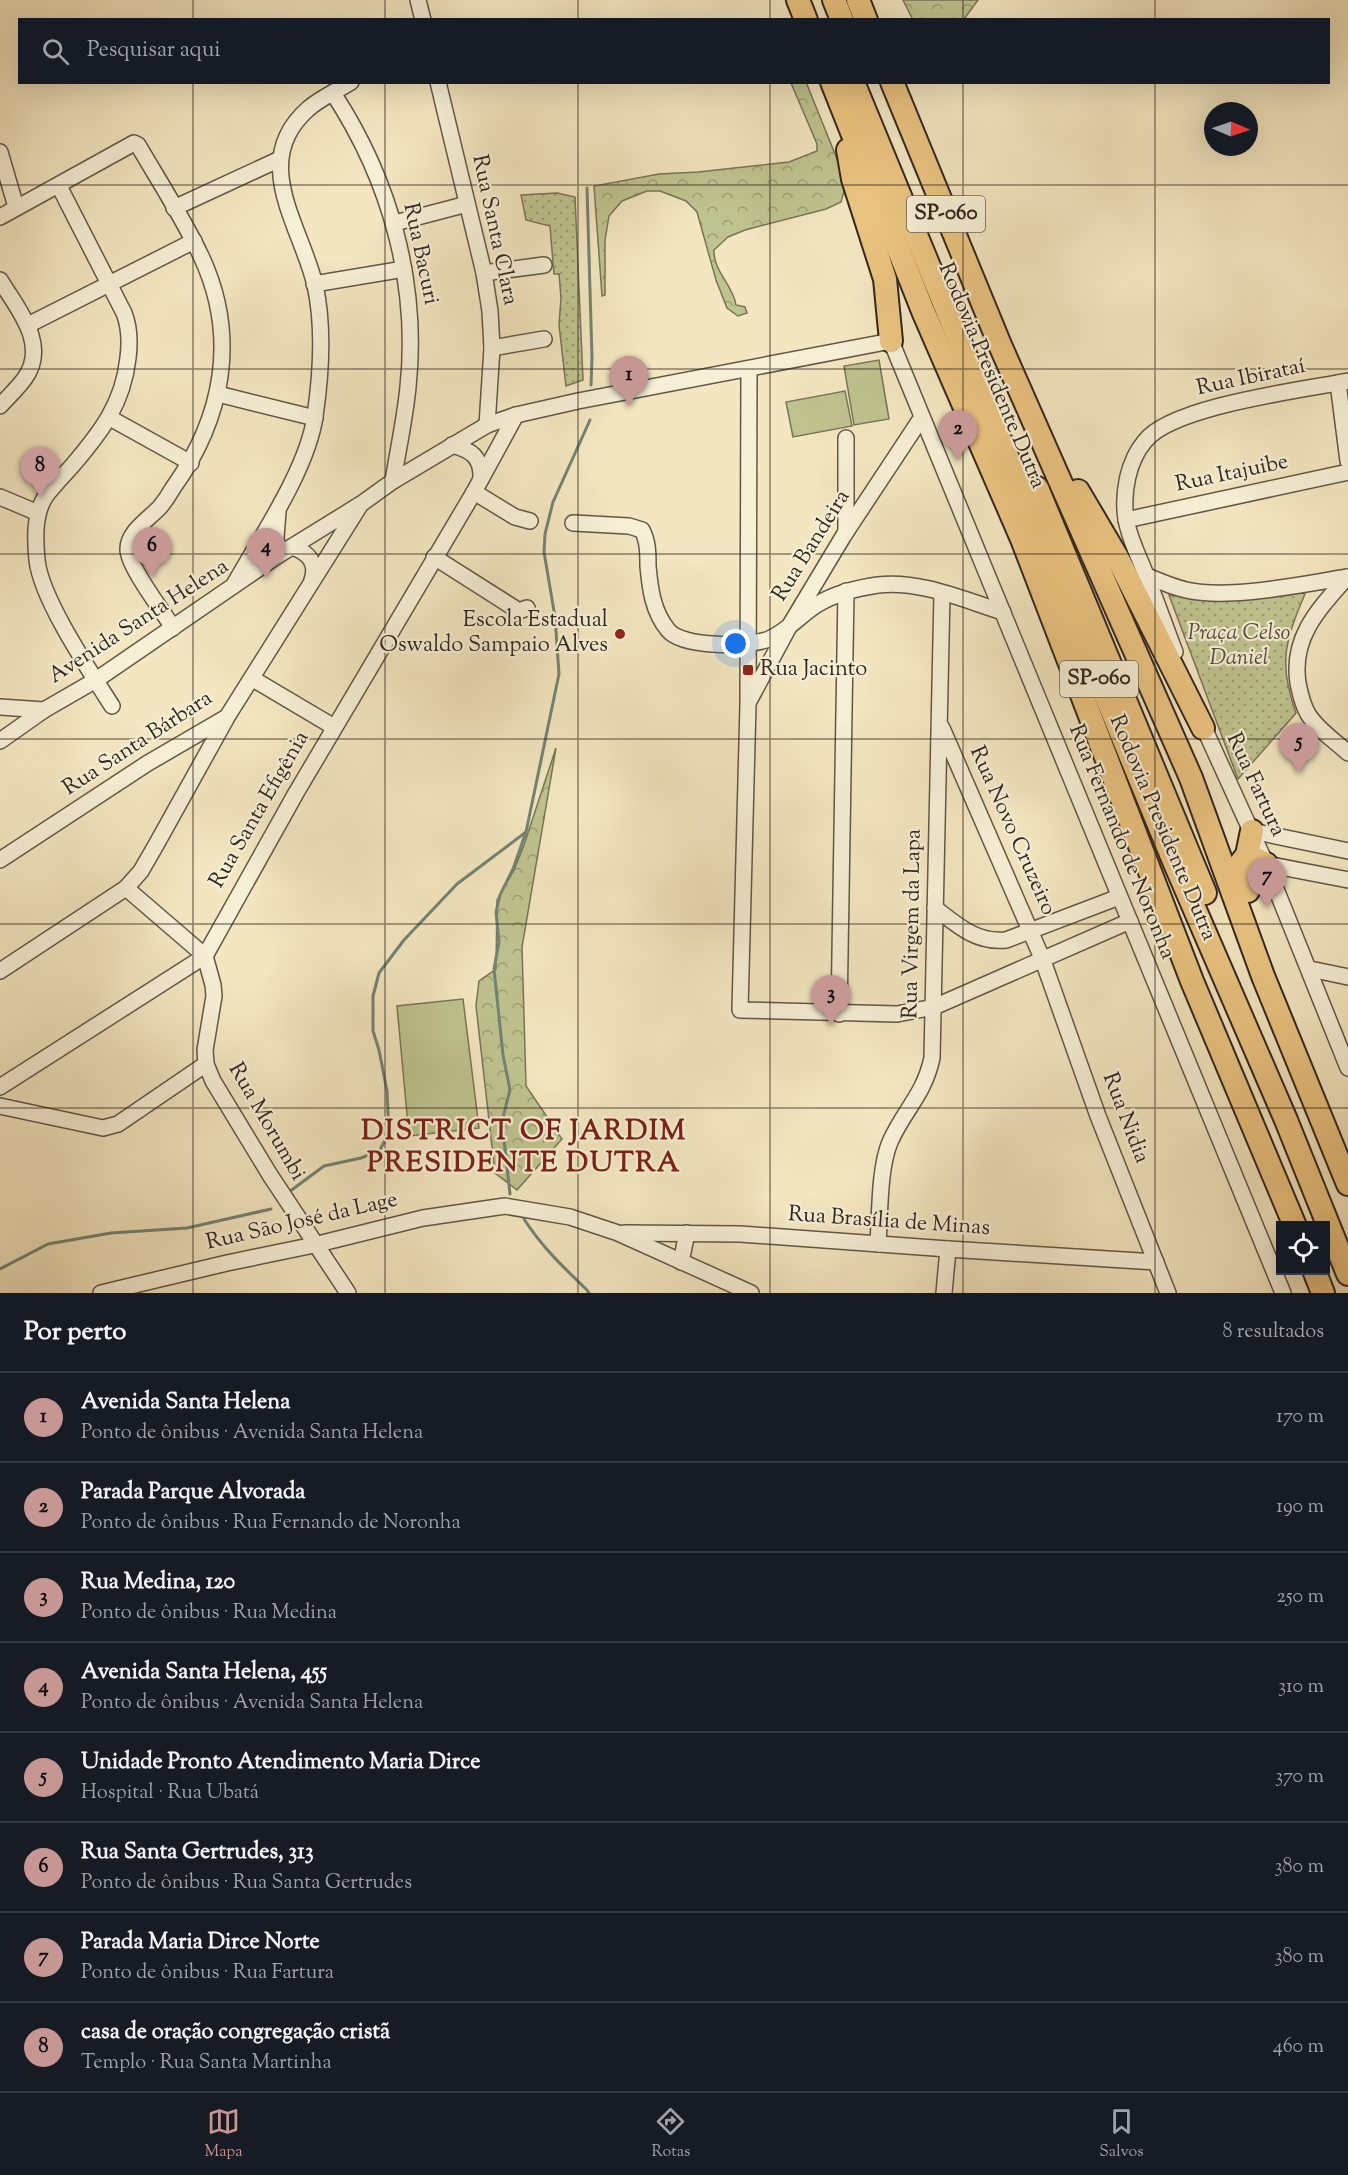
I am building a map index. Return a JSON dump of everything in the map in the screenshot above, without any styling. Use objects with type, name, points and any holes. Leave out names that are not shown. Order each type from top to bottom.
[{"type":"highway","points":[[798,0],[805,18]]},
{"type":"highway","points":[[819,0],[826,18]]},
{"type":"highway","points":[[834,0],[841,18]]},
{"type":"highway","points":[[858,0],[865,18]]},
{"type":"highway","name":"Rodovia Presidente Dutra","points":[[833,84],[923,311],[1022,539],[1192,981],[1216,1068],[1234,1116],[1292,1221]]},
{"type":"highway","name":"Rodovia Presidente Dutra","points":[[854,84],[1173,859],[1286,1120],[1348,1274]]},
{"type":"highway","name":"Rodovia Presidente Dutra","points":[[869,84],[1348,1235]]},
{"type":"highway","name":"SP-060","points":[[893,84],[1000,345]]},
{"type":"highway","points":[[843,110],[853,179],[885,279],[891,340]]},
{"type":"highway","points":[[1000,345],[1022,372],[1071,479],[1117,557],[1203,728]]},
{"type":"highway","points":[[1000,345],[1191,778],[1275,1006],[1348,1184]]},
{"type":"highway","points":[[1075,579],[1090,590],[1208,842],[1221,856]]},
{"type":"highway","points":[[1252,831],[1257,859],[1240,864],[1240,871],[1263,935],[1275,1006]]},
{"type":"highway","points":[[1316,1275],[1323,1293]]},
{"type":"street","points":[[418,0],[422,18]]},
{"type":"street","points":[[232,588],[278,508],[308,445],[315,418],[320,344],[318,309],[314,284],[283,192],[279,159],[300,116],[310,107],[348,84]]},
{"type":"street","name":"Rua Santa Clara","points":[[438,84],[484,273],[490,311],[492,348],[487,425]]},
{"type":"street","name":"Rua Bacuri","points":[[333,93],[348,116],[371,161],[395,223],[404,269],[410,317],[411,354],[408,388],[393,481]]},
{"type":"street","points":[[0,217],[131,143],[138,145],[194,241],[211,281],[220,320],[222,350],[218,394],[207,431],[191,463],[161,506],[129,541],[128,551],[133,565],[173,628]]},
{"type":"street","points":[[0,152],[16,207]]},
{"type":"street","points":[[174,207],[279,159]]},
{"type":"street","points":[[58,186],[111,284],[127,320],[129,345],[126,370],[110,418],[45,498],[38,513],[35,534],[37,562],[46,590],[62,622],[111,706]]},
{"type":"street","points":[[395,223],[467,204]]},
{"type":"street","points":[[28,325],[194,241]]},
{"type":"street","points":[[484,273],[544,264]]},
{"type":"street","points":[[314,284],[404,269]]},
{"type":"street","points":[[0,406],[26,377],[32,364],[34,351],[28,325],[1,282]]},
{"type":"street","points":[[492,348],[544,339]]},
{"type":"street","name":"Avenida Santa Helena","points":[[0,741],[44,710],[96,680],[277,556],[452,444],[487,425],[516,415],[891,340]]},
{"type":"street","name":"Rua Fernando de Noronha","points":[[891,340],[1283,1293]]},
{"type":"street","points":[[749,369],[748,704],[740,1010],[897,1014],[934,1007],[1130,921]]},
{"type":"street","points":[[1343,382],[1348,461]]},
{"type":"street","name":"Rua Ibirataí","points":[[1126,520],[1127,482],[1131,466],[1145,440],[1159,430],[1185,417],[1217,406],[1343,382]]},
{"type":"street","points":[[218,394],[315,418]]},
{"type":"street","name":"Rua Santa Efigênia","points":[[205,956],[225,916],[516,415]]},
{"type":"street","name":"Rua Bandeira","points":[[748,704],[790,625],[846,532],[922,417]]},
{"type":"street","points":[[110,418],[191,463]]},
{"type":"street","points":[[400,435],[406,454],[420,464]]},
{"type":"street","points":[[846,438],[846,532]]},
{"type":"street","points":[[452,444],[466,449],[476,457],[481,468],[477,485],[515,517],[530,521]]},
{"type":"street","name":"Rua Itajuibe","points":[[1126,520],[1348,472]]},
{"type":"street","points":[[0,497],[38,513]]},
{"type":"street","name":"Rua Santa Bárbara","points":[[0,860],[148,763],[227,717],[361,504]]},
{"type":"street","points":[[277,556],[278,508]]},
{"type":"street","name":"Rua Fartura","points":[[1126,520],[1203,728],[1252,831]]},
{"type":"street","points":[[573,523],[629,526],[642,530],[647,544],[653,601],[669,633],[680,639],[747,644],[772,638],[817,604],[846,591],[880,585],[909,586],[942,593],[1003,612]]},
{"type":"street","points":[[292,548],[303,552],[314,563],[315,572],[312,580]]},
{"type":"street","points":[[434,557],[519,611],[527,608]]},
{"type":"street","points":[[1147,576],[1185,590],[1214,594],[1347,577]]},
{"type":"street","points":[[1347,577],[1315,615],[1301,642],[1296,659],[1301,698],[1308,715],[1348,753]]},
{"type":"street","points":[[1311,583],[1315,615]]},
{"type":"street","points":[[839,1014],[846,591]]},
{"type":"street","name":"Rua Virgem da Lapa","points":[[878,1244],[885,1156],[897,1128],[919,1096],[928,1076],[932,1058],[942,593]]},
{"type":"street","points":[[253,679],[334,727]]},
{"type":"street","points":[[1,705],[44,710]]},
{"type":"street","points":[[0,971],[126,888],[141,871],[227,717]]},
{"type":"street","name":"Rua Novo Cruzeiro","points":[[939,722],[1042,958]]},
{"type":"street","points":[[1252,831],[1348,850]]},
{"type":"street","points":[[1257,859],[1348,880]]},
{"type":"street","name":"Rua Fartura","points":[[1257,859],[1310,969],[1348,1068]]},
{"type":"street","points":[[0,1086],[205,956],[126,888]]},
{"type":"street","points":[[934,908],[980,939],[993,941],[1006,940],[1119,897]]},
{"type":"street","name":"Rua Morumbi","points":[[205,956],[214,996],[205,1050],[207,1064],[219,1090],[314,1245],[348,1293]]},
{"type":"street","name":"Rua Nidia","points":[[1042,958],[1098,1116],[1168,1293]]},
{"type":"street","points":[[1310,969],[1348,977]]},
{"type":"street","points":[[0,1106],[103,1128],[118,1124],[207,1064]]},
{"type":"street","name":"Rua São José da Lage","points":[[101,1293],[423,1218],[505,1206],[570,1217],[618,1233],[751,1293]]},
{"type":"street","name":"Rua Brasília de Minas","points":[[618,1233],[740,1234],[948,1250],[1156,1262]]},
{"type":"street","points":[[681,1262],[687,1233]]},
{"type":"street","points":[[944,1293],[948,1250]]},
{"type":"green space","points":[[903,0],[978,0],[965,18],[912,18]]},
{"type":"green space","points":[[791,84],[807,84],[839,164],[845,188],[841,202],[826,209],[745,230],[728,237],[714,250],[717,265],[736,305],[745,307],[747,313],[738,316],[727,308],[716,280],[697,212],[686,201],[660,191],[647,191],[622,201],[609,216],[605,240],[605,295],[602,296],[594,186],[659,174],[789,162],[817,151],[817,144]]},
{"type":"green space","points":[[557,193],[575,197],[583,380],[566,386],[559,325],[561,298],[559,274],[554,274],[550,226],[526,220],[521,195]]},
{"type":"green space","points":[[879,360],[889,419],[854,425],[844,366]]},
{"type":"green space","points":[[845,391],[852,426],[793,437],[786,402]]},
{"type":"green space","name":"Praça Celso Daniel","points":[[1293,591],[1305,594],[1286,652],[1287,680],[1296,713],[1238,779],[1169,595],[1225,600]]},
{"type":"green space","points":[[556,748],[522,947],[526,1086],[562,1139],[517,1190],[495,1173],[476,1006],[479,981],[496,969],[497,900],[514,870],[524,845]]},
{"type":"green space","points":[[463,999],[479,1128],[409,1136],[397,1006]]},
{"type":"waterway","points":[[587,188],[591,385]]},
{"type":"waterway","points":[[289,1192],[324,1166],[361,1158],[380,1150],[389,1132],[387,1091],[373,1031],[373,996],[379,973],[404,940],[457,884],[526,832],[559,674],[555,617],[544,552],[545,534],[553,502],[590,420]]},
{"type":"waterway","points":[[510,1194],[502,1121],[510,1090],[503,1055],[494,969],[499,942],[496,912],[500,895],[513,869],[526,832]]},
{"type":"waterway","points":[[0,1269],[48,1244],[111,1233],[187,1228],[271,1209]]},
{"type":"waterway","points":[[524,1219],[545,1248],[589,1293]]},
{"type":"place","name":"Avenida Santa Helena","points":[[629,406]]},
{"type":"place","name":"Parada Parque Alvorada","points":[[958,460]]},
{"type":"place","name":"casa de oração congregação cristã","points":[[40,497]]},
{"type":"place","name":"Rua Santa Gertrudes, 313","points":[[152,577]]},
{"type":"place","name":"Avenida Santa Helena, 455","points":[[266,578]]},
{"type":"place","name":"Escola Estadual Oswaldo Sampaio Alves","points":[[620,634]]},
{"type":"place","name":"Rua Jacinto","points":[[748,670]]},
{"type":"place","name":"Unidade Pronto Atendimento Maria Dirce","points":[[1299,773]]},
{"type":"place","name":"Parada Maria Dirce Norte","points":[[1267,907]]},
{"type":"place","name":"Rua Medina, 120","points":[[831,1025]]},
{"type":"district","name":"DISTRICT OF JARDIM PRESIDENTE DUTRA","points":[[524,1148]]}]
